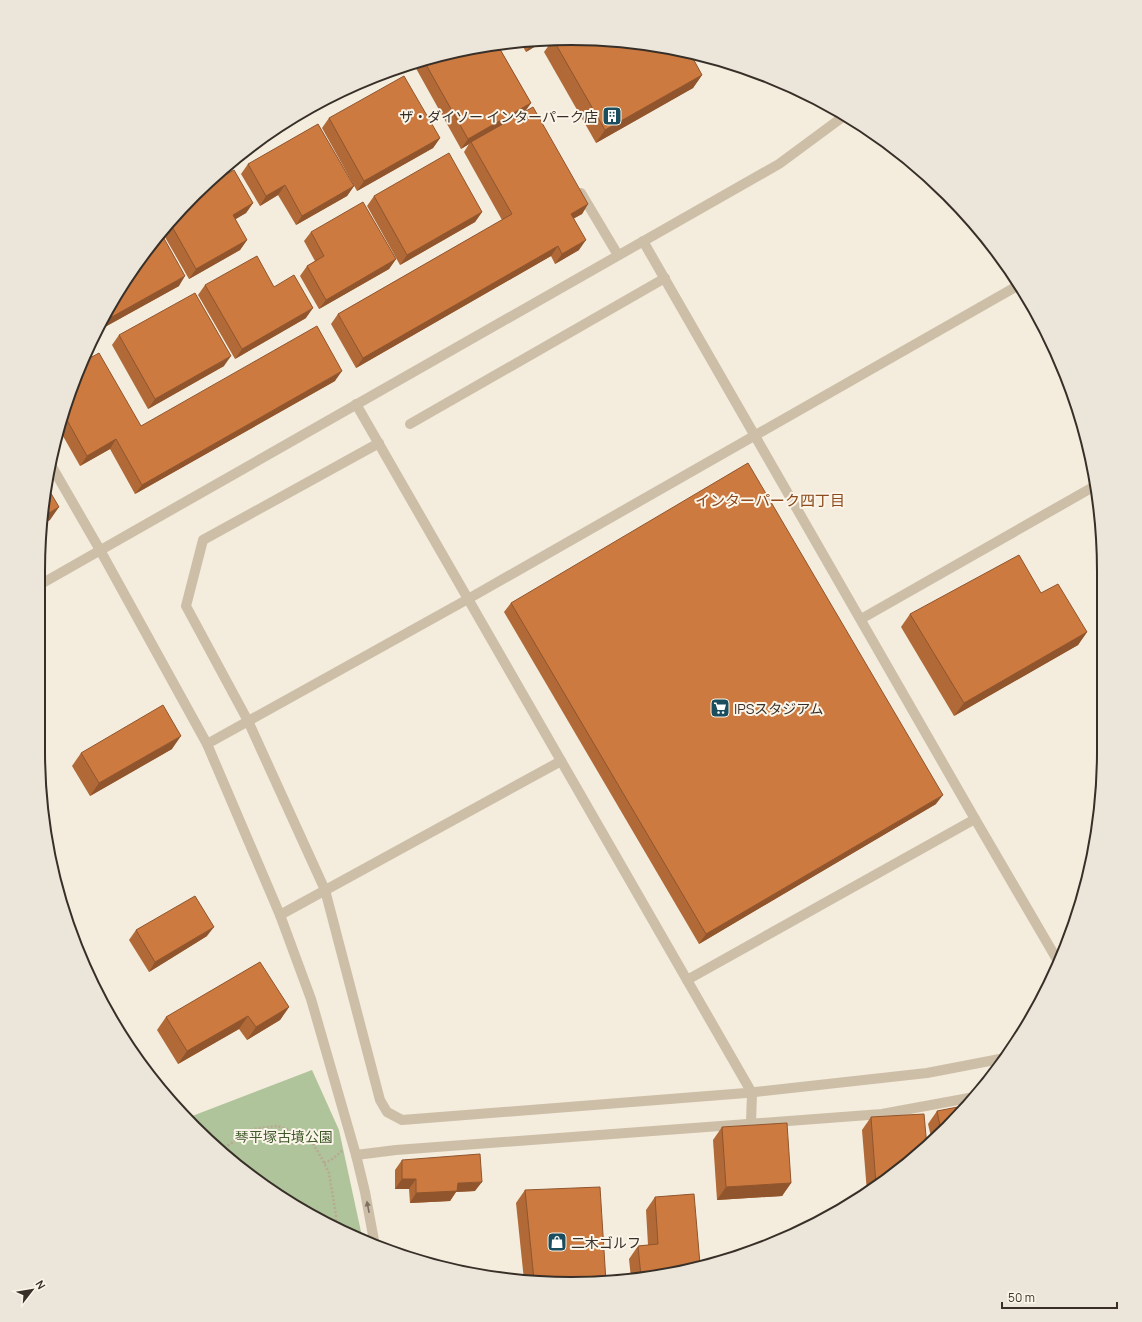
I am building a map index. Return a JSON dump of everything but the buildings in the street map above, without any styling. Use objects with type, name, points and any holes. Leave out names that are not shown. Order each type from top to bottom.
[{"type":"street","points":[[45,582],[779,164],[840,119]]},
{"type":"street","points":[[577,187],[618,255]]},
{"type":"street","points":[[643,241],[975,819],[1055,956]]},
{"type":"street","points":[[410,424],[665,278]]},
{"type":"street","points":[[207,744],[468,599],[1014,288]]},
{"type":"street","points":[[356,404],[752,1093],[751,1124]]},
{"type":"street","points":[[379,443],[203,540],[186,606],[248,721],[324,890],[380,1100],[387,1112],[402,1120],[752,1093],[927,1072],[996,1060]]},
{"type":"street","points":[[55,471],[100,550],[207,744],[280,915],[311,999],[356,1155],[374,1239]]},
{"type":"street","points":[[861,619],[1090,489]]},
{"type":"street","points":[[280,915],[562,761]]},
{"type":"street","points":[[687,980],[975,819]]},
{"type":"street","points":[[356,1155],[396,1150],[882,1114],[965,1099]]},
{"type":"path","points":[[225,1147],[253,1129],[277,1126],[309,1137],[329,1173],[336,1222]]},
{"type":"path","points":[[324,1163],[331,1160],[352,1142]]},
{"type":"green space","name":"琴平塚古墳公園","points":[[312,1070],[339,1130],[361,1233],[308,1207],[279,1188],[224,1146],[192,1116]]},
{"type":"place","name":"ザ・ダイソー インターパーク店","points":[[612,116]]},
{"type":"place","name":"IPSスタジアム","points":[[720,708]]},
{"type":"place","name":"二木ゴルフ","points":[[557,1242]]},
{"type":"district","name":"インターパーク四丁目","points":[[770,500]]}]
